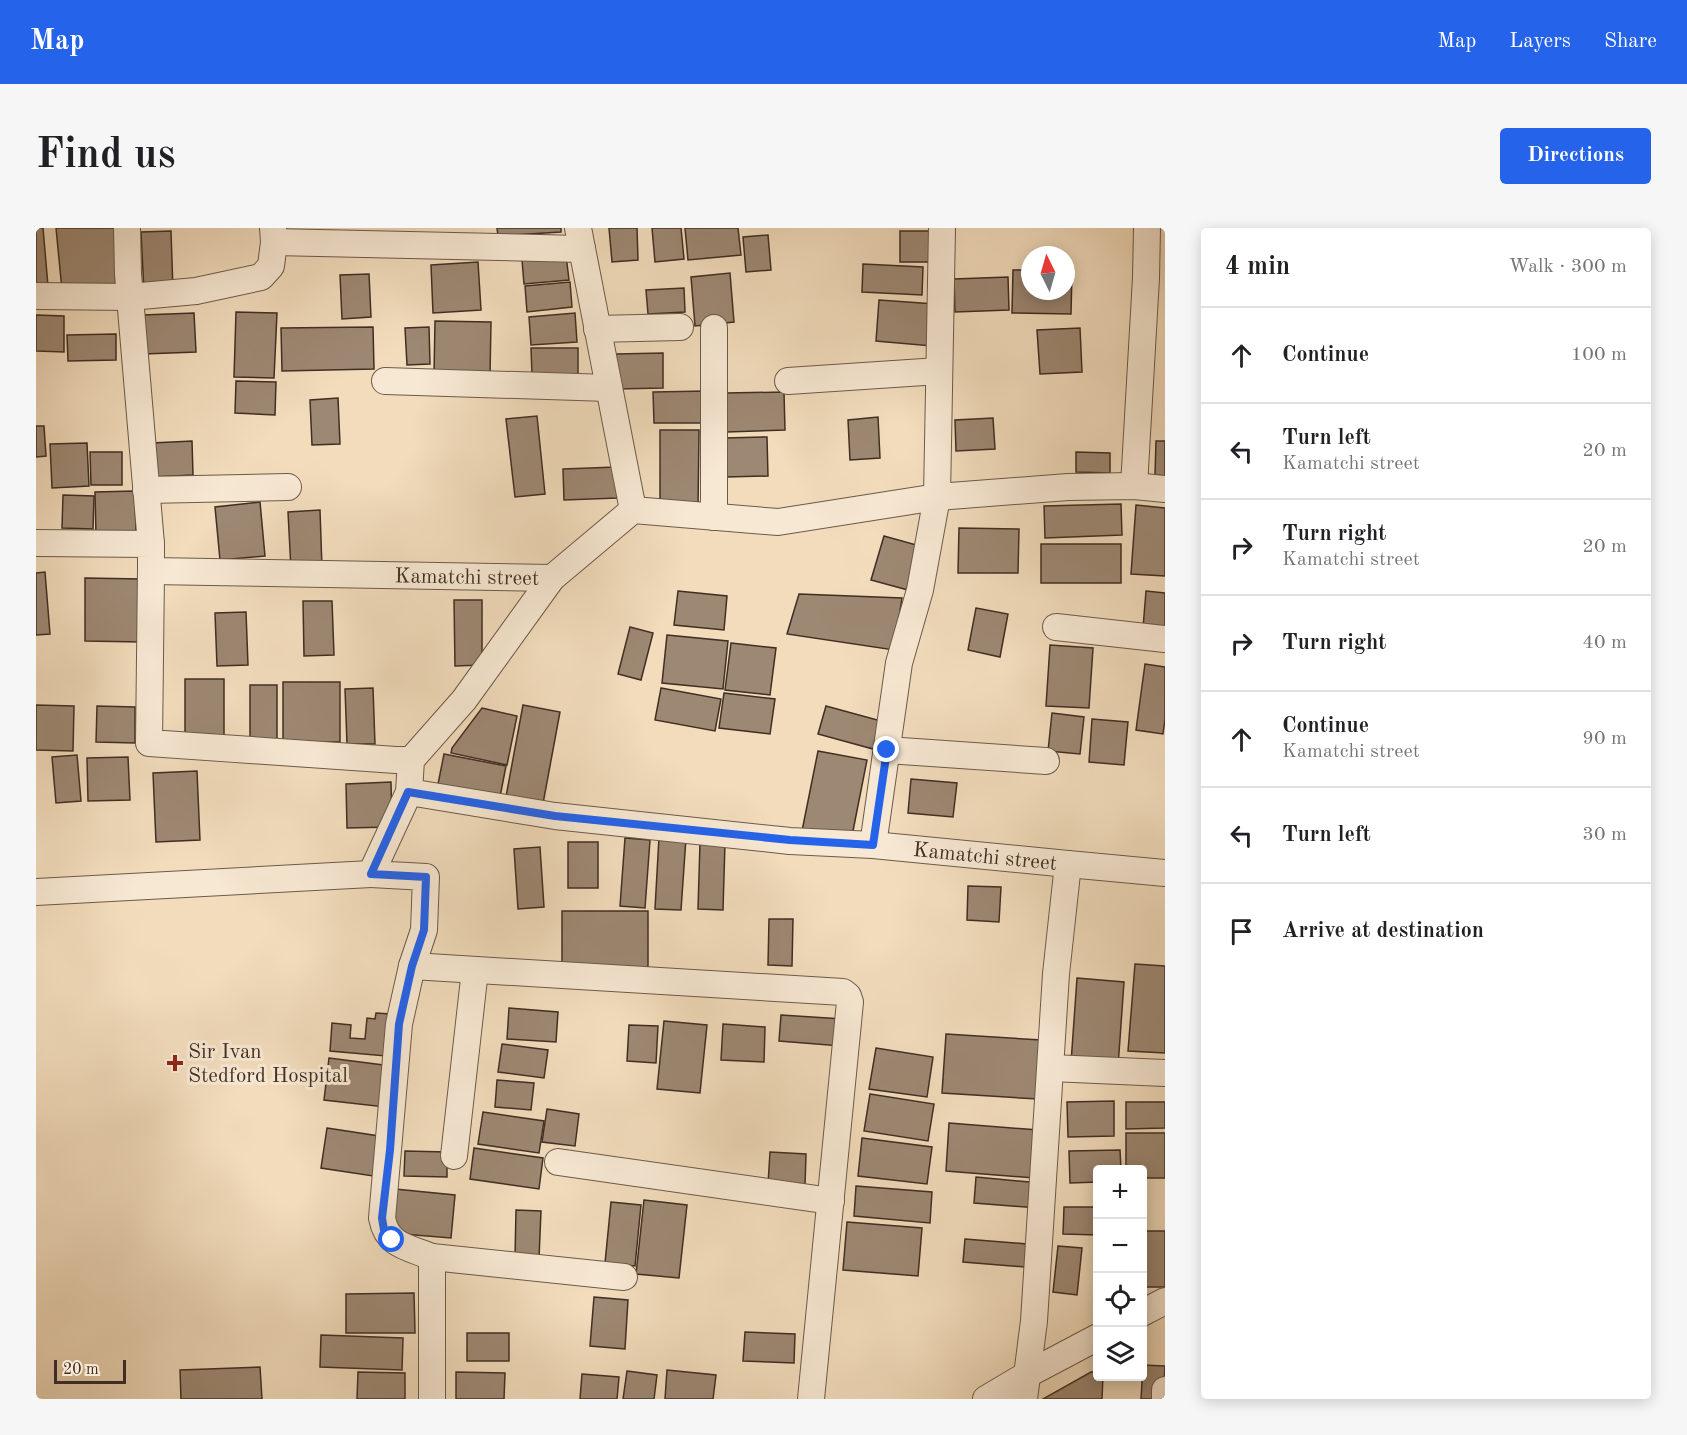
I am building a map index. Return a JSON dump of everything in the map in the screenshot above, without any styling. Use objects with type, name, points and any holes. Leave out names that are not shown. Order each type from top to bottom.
[{"type":"street","points":[[127,228],[130,297],[151,544],[149,742],[411,760],[408,792],[371,874]]},
{"type":"street","points":[[873,845],[899,663],[920,590],[937,497],[942,228]]},
{"type":"street","points":[[1134,486],[1147,228]]},
{"type":"street","points":[[36,296],[130,297],[196,291],[261,277],[271,266],[273,235],[580,239],[633,510]]},
{"type":"street","points":[[597,329],[680,327]]},
{"type":"street","points":[[714,327],[714,517]]},
{"type":"street","points":[[788,381],[939,371]]},
{"type":"street","points":[[385,381],[609,388]]},
{"type":"street","points":[[146,490],[288,486]]},
{"type":"street","points":[[552,578],[633,510],[778,522],[937,497],[1068,487],[1134,486],[1165,489]]},
{"type":"street","points":[[36,543],[151,544]]},
{"type":"street","name":"Kamatchi street","points":[[151,571],[552,578]]},
{"type":"street","name":"Kamatchi street","points":[[411,760],[464,700],[552,578]]},
{"type":"street","points":[[1056,627],[1165,639]]},
{"type":"street","points":[[887,750],[1046,761]]},
{"type":"street","name":"Kamatchi street","points":[[408,792],[555,816],[790,840],[873,845],[1068,864],[1056,974],[1034,1321],[1024,1399]]},
{"type":"street","points":[[1068,864],[1165,873]]},
{"type":"street","points":[[36,892],[371,874],[426,877],[424,930],[412,966],[399,1024],[390,1150],[382,1218],[384,1230],[392,1240],[432,1257],[624,1277]]},
{"type":"street","points":[[412,966],[843,992],[848,996],[850,1002],[812,1399]]},
{"type":"street","points":[[454,1156],[475,970]]},
{"type":"street","points":[[1051,1068],[1165,1073]]},
{"type":"street","points":[[558,1162],[831,1201]]},
{"type":"street","points":[[432,1257],[432,1399]]},
{"type":"street","points":[[1147,1311],[1165,1301]]},
{"type":"street","points":[[986,1399],[1093,1340]]},
{"type":"street","points":[[1165,1390],[1165,1399]]},
{"type":"building","points":[[36,228],[43,228],[48,286],[36,287]]},
{"type":"building","points":[[56,228],[115,228],[120,285],[62,290]]},
{"type":"building","points":[[497,228],[561,228],[561,232],[498,236]]},
{"type":"building","points":[[609,228],[637,228],[638,260],[612,262]]},
{"type":"building","points":[[652,228],[681,228],[684,259],[655,262]]},
{"type":"building","points":[[685,228],[738,228],[741,255],[688,260]]},
{"type":"building","points":[[171,231],[173,291],[144,292],[141,232]]},
{"type":"building","points":[[900,231],[930,231],[931,262],[900,262]]},
{"type":"building","points":[[768,235],[771,270],[746,272],[743,237]]},
{"type":"building","points":[[566,255],[569,280],[524,284],[522,260]]},
{"type":"building","points":[[478,262],[481,310],[433,313],[431,265]]},
{"type":"building","points":[[863,264],[923,267],[922,295],[862,292]]},
{"type":"building","points":[[1013,270],[1021,270],[1021,300],[1071,300],[1071,314],[1012,313]]},
{"type":"building","points":[[730,273],[734,322],[695,326],[691,277]]},
{"type":"building","points":[[369,274],[371,317],[342,319],[340,275]]},
{"type":"building","points":[[1008,277],[1009,310],[955,312],[954,279]]},
{"type":"building","points":[[570,282],[572,307],[527,312],[525,286]]},
{"type":"building","points":[[684,288],[685,312],[648,314],[646,290]]},
{"type":"building","points":[[879,300],[935,304],[932,346],[876,341]]},
{"type":"building","points":[[236,312],[277,313],[274,378],[234,377]]},
{"type":"building","points":[[194,313],[196,352],[144,354],[143,315]]},
{"type":"building","points":[[575,313],[577,342],[531,345],[529,317]]},
{"type":"building","points":[[36,315],[64,316],[64,352],[36,351]]},
{"type":"building","points":[[435,321],[491,322],[490,375],[434,375]]},
{"type":"building","points":[[373,327],[374,369],[282,371],[281,328]]},
{"type":"building","points":[[429,327],[430,364],[407,365],[405,328]]},
{"type":"building","points":[[1080,328],[1082,372],[1040,374],[1037,330]]},
{"type":"building","points":[[116,334],[116,360],[68,361],[67,335]]},
{"type":"building","points":[[531,348],[578,348],[578,375],[532,375]]},
{"type":"building","points":[[663,353],[663,388],[616,389],[616,354]]},
{"type":"building","points":[[236,381],[276,382],[275,415],[235,413]]},
{"type":"building","points":[[707,391],[707,423],[654,423],[653,392]]},
{"type":"building","points":[[784,392],[785,430],[727,432],[726,393]]},
{"type":"building","points":[[338,398],[340,444],[312,445],[310,400]]},
{"type":"building","points":[[537,416],[545,494],[515,497],[506,419]]},
{"type":"building","points":[[878,417],[880,458],[850,460],[848,420]]},
{"type":"building","points":[[993,418],[995,449],[956,451],[955,420]]},
{"type":"building","points":[[36,426],[44,426],[46,456],[36,457]]},
{"type":"building","points":[[660,430],[699,430],[698,509],[660,506]]},
{"type":"building","points":[[767,437],[768,476],[726,477],[725,438]]},
{"type":"building","points":[[192,441],[193,475],[154,477],[152,443]]},
{"type":"building","points":[[1156,441],[1165,441],[1165,476],[1155,475]]},
{"type":"building","points":[[87,443],[89,486],[52,488],[50,444]]},
{"type":"building","points":[[90,452],[122,452],[122,485],[91,485]]},
{"type":"building","points":[[1076,452],[1110,453],[1110,473],[1076,472]]},
{"type":"building","points":[[616,467],[617,498],[564,500],[563,469]]},
{"type":"building","points":[[135,491],[136,535],[96,536],[95,492]]},
{"type":"building","points":[[63,495],[94,496],[93,529],[62,528]]},
{"type":"building","points":[[260,502],[265,556],[220,560],[215,507]]},
{"type":"building","points":[[1121,504],[1122,535],[1045,538],[1044,506]]},
{"type":"building","points":[[1136,505],[1165,508],[1165,576],[1131,574]]},
{"type":"building","points":[[320,510],[322,568],[291,570],[288,512]]},
{"type":"building","points":[[959,528],[1019,529],[1018,573],[958,573]]},
{"type":"building","points":[[884,536],[920,546],[908,590],[871,580]]},
{"type":"building","points":[[1041,544],[1121,544],[1121,583],[1041,583]]},
{"type":"building","points":[[45,572],[50,634],[36,635],[36,573]]},
{"type":"building","points":[[85,578],[141,579],[141,642],[85,641]]},
{"type":"building","points":[[678,591],[727,596],[724,630],[674,625]]},
{"type":"building","points":[[1146,591],[1165,593],[1165,629],[1143,628]]},
{"type":"building","points":[[799,594],[902,598],[894,650],[787,634]]},
{"type":"building","points":[[454,600],[482,600],[482,665],[455,666]]},
{"type":"building","points":[[303,601],[332,601],[334,655],[304,656]]},
{"type":"building","points":[[976,608],[1008,614],[1000,657],[968,650]]},
{"type":"building","points":[[246,612],[248,665],[217,666],[215,613]]},
{"type":"building","points":[[630,627],[653,633],[641,680],[618,674]]},
{"type":"building","points":[[667,635],[728,641],[723,689],[662,683]]},
{"type":"building","points":[[731,643],[776,648],[770,695],[725,690]]},
{"type":"building","points":[[1050,645],[1093,648],[1089,708],[1046,706]]},
{"type":"building","points":[[1145,664],[1165,667],[1163,734],[1136,730]]},
{"type":"building","points":[[185,679],[224,679],[224,736],[185,736]]},
{"type":"building","points":[[283,682],[340,682],[340,742],[283,742]]},
{"type":"building","points":[[250,685],[277,685],[277,743],[250,743]]},
{"type":"building","points":[[373,688],[375,744],[347,744],[345,689]]},
{"type":"building","points":[[661,688],[721,699],[715,731],[655,720]]},
{"type":"building","points":[[724,693],[775,699],[770,734],[719,728]]},
{"type":"building","points":[[36,705],[74,706],[73,751],[36,750]]},
{"type":"building","points":[[523,705],[560,712],[542,809],[505,802]]},
{"type":"building","points":[[97,706],[135,707],[135,743],[96,742]]},
{"type":"building","points":[[826,706],[881,721],[873,749],[818,734]]},
{"type":"building","points":[[482,708],[517,716],[507,765],[451,753],[452,748]]},
{"type":"building","points":[[1052,713],[1084,717],[1080,754],[1048,751]]},
{"type":"building","points":[[1092,719],[1128,722],[1124,765],[1089,762]]},
{"type":"building","points":[[818,751],[867,760],[851,841],[802,831]]},
{"type":"building","points":[[444,754],[506,766],[498,807],[436,794]]},
{"type":"building","points":[[77,755],[81,801],[56,803],[52,757]]},
{"type":"building","points":[[128,757],[130,800],[88,801],[87,758]]},
{"type":"building","points":[[197,771],[200,840],[156,842],[153,773]]},
{"type":"building","points":[[911,779],[957,783],[953,817],[908,813]]},
{"type":"building","points":[[391,782],[392,827],[347,828],[346,784]]},
{"type":"building","points":[[659,837],[686,838],[681,910],[655,909]]},
{"type":"building","points":[[625,838],[650,840],[645,908],[620,906]]},
{"type":"building","points":[[568,842],[598,842],[598,888],[568,888]]},
{"type":"building","points":[[700,843],[725,843],[723,910],[698,909]]},
{"type":"building","points":[[540,847],[544,907],[518,909],[514,849]]},
{"type":"building","points":[[968,886],[1001,887],[999,922],[967,920]]},
{"type":"building","points":[[562,911],[648,911],[648,971],[562,971]]},
{"type":"building","points":[[769,919],[793,919],[792,966],[768,965]]},
{"type":"building","points":[[1135,964],[1165,966],[1165,1053],[1128,1051]]},
{"type":"building","points":[[1077,978],[1124,982],[1118,1067],[1071,1063]]},
{"type":"building","points":[[509,1008],[558,1012],[556,1042],[507,1039]]},
{"type":"building","points":[[376,1013],[390,1014],[386,1056],[330,1051],[332,1023],[351,1025],[350,1038],[365,1039],[367,1018],[375,1019]]},
{"type":"building","points":[[781,1015],[843,1019],[841,1046],[779,1041]]},
{"type":"building","points":[[664,1021],[707,1025],[700,1093],[657,1089]]},
{"type":"building","points":[[723,1024],[765,1027],[764,1062],[721,1060]]},
{"type":"building","points":[[629,1025],[658,1026],[656,1063],[627,1061]]},
{"type":"building","points":[[946,1034],[1041,1040],[1037,1099],[942,1093]]},
{"type":"building","points":[[502,1044],[548,1050],[544,1078],[498,1072]]},
{"type":"building","points":[[876,1048],[933,1057],[927,1097],[869,1089]]},
{"type":"building","points":[[329,1058],[391,1066],[385,1107],[324,1100]]},
{"type":"building","points":[[497,1080],[534,1083],[531,1110],[495,1107]]},
{"type":"building","points":[[870,1094],[934,1104],[928,1141],[864,1131]]},
{"type":"building","points":[[1114,1101],[1114,1136],[1068,1137],[1067,1102]]},
{"type":"building","points":[[1126,1102],[1165,1102],[1165,1128],[1126,1129]]},
{"type":"building","points":[[547,1109],[579,1114],[575,1146],[542,1142]]},
{"type":"building","points":[[483,1112],[544,1121],[539,1153],[478,1144]]},
{"type":"building","points":[[949,1123],[1038,1130],[1034,1178],[946,1171]]},
{"type":"building","points":[[327,1128],[379,1136],[373,1176],[321,1168]]},
{"type":"building","points":[[1126,1133],[1165,1133],[1165,1178],[1147,1178],[1147,1165],[1126,1165]]},
{"type":"building","points":[[862,1138],[932,1147],[927,1184],[858,1176]]},
{"type":"building","points":[[474,1148],[543,1158],[539,1189],[470,1179]]},
{"type":"building","points":[[1120,1150],[1121,1165],[1093,1165],[1093,1182],[1070,1183],[1069,1151]]},
{"type":"building","points":[[405,1151],[447,1152],[447,1177],[404,1176]]},
{"type":"building","points":[[770,1152],[806,1154],[805,1186],[768,1184]]},
{"type":"building","points":[[976,1177],[1040,1183],[1037,1208],[974,1203]]},
{"type":"building","points":[[856,1186],[932,1192],[930,1223],[854,1216]]},
{"type":"building","points":[[395,1189],[455,1195],[451,1238],[391,1233]]},
{"type":"building","points":[[644,1200],[687,1205],[679,1278],[636,1274]]},
{"type":"building","points":[[611,1202],[641,1205],[635,1266],[605,1263]]},
{"type":"building","points":[[1064,1207],[1093,1207],[1093,1235],[1063,1234]]},
{"type":"building","points":[[516,1210],[541,1211],[539,1258],[515,1258]]},
{"type":"building","points":[[847,1222],[922,1228],[918,1276],[843,1270]]},
{"type":"building","points":[[1147,1231],[1165,1231],[1165,1287],[1147,1287]]},
{"type":"building","points":[[965,1239],[1027,1244],[1025,1267],[963,1262]]},
{"type":"building","points":[[1058,1246],[1082,1248],[1077,1295],[1053,1292]]},
{"type":"building","points":[[414,1293],[415,1333],[346,1333],[346,1294]]},
{"type":"building","points":[[594,1297],[628,1300],[625,1349],[590,1346]]},
{"type":"building","points":[[745,1332],[795,1334],[794,1363],[743,1361]]},
{"type":"building","points":[[467,1333],[509,1333],[509,1361],[467,1361]]},
{"type":"building","points":[[321,1335],[403,1338],[402,1370],[320,1367]]},
{"type":"building","points":[[1147,1365],[1165,1366],[1163,1399],[1141,1399],[1142,1381],[1147,1381]]},
{"type":"building","points":[[260,1367],[262,1399],[181,1399],[180,1370]]},
{"type":"building","points":[[667,1370],[716,1375],[713,1399],[665,1399]]},
{"type":"building","points":[[627,1371],[657,1375],[654,1399],[623,1399]]},
{"type":"building","points":[[358,1372],[405,1373],[405,1399],[357,1399]]},
{"type":"building","points":[[456,1372],[505,1373],[504,1399],[456,1399]]},
{"type":"building","points":[[1091,1372],[1093,1372],[1093,1381],[1103,1381],[1102,1399],[1043,1399]]},
{"type":"building","points":[[582,1374],[619,1377],[617,1399],[580,1399]]},
{"type":"place","name":"Sir Ivan Stedford Hospital","points":[[175,1063]]},
{"type":"route","points":[[392,1240],[384,1230],[382,1218],[390,1150],[390,1124],[399,1024],[412,966],[424,930],[426,877],[371,874],[408,792],[555,816],[790,840],[873,845],[887,750]]}]
